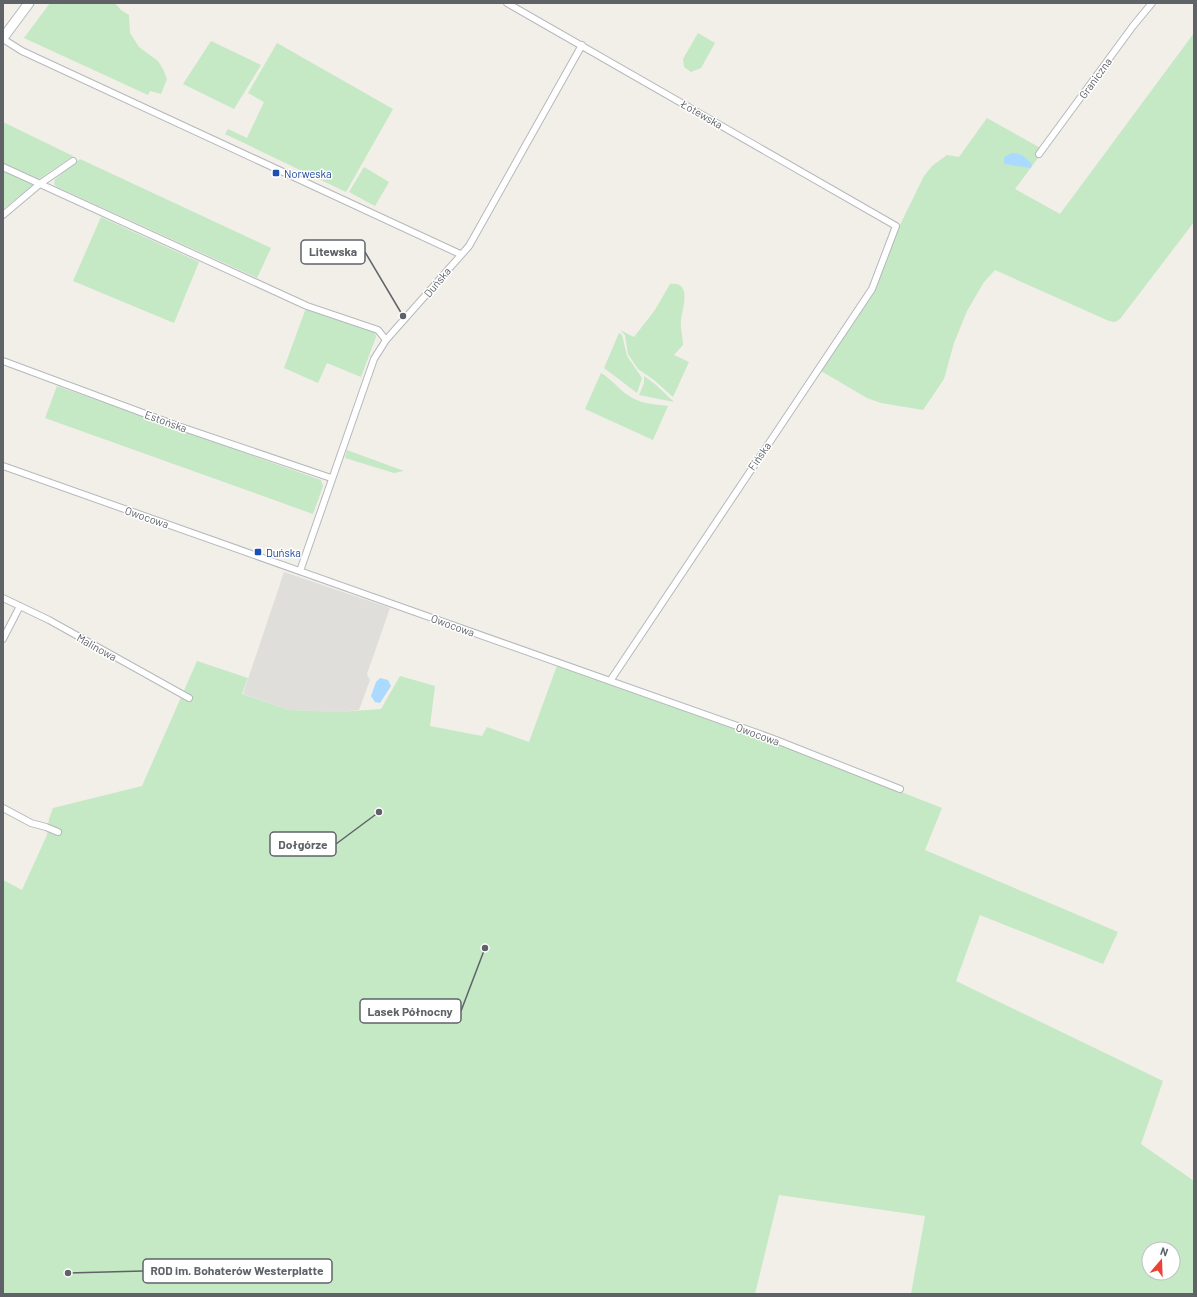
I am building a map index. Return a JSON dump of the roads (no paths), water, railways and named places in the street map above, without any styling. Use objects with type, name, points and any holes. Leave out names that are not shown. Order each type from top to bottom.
[{"type":"main road","points":[[3,38],[29,3]]},
{"type":"street","name":"Łotewska","points":[[507,3],[896,226]]},
{"type":"street","name":"Graniczna","points":[[1039,154],[1133,26],[1152,3]]},
{"type":"street","points":[[3,38],[22,51],[460,254]]},
{"type":"street","name":"Duńska","points":[[300,571],[371,364],[386,340],[460,254],[469,246],[582,45]]},
{"type":"street","points":[[3,214],[41,183],[73,160]]},
{"type":"street","points":[[3,167],[41,183],[306,306],[378,330],[386,340]]},
{"type":"street","name":"Fińska","points":[[610,681],[872,289],[896,226]]},
{"type":"street","name":"Estońska","points":[[3,361],[178,426],[331,478]]},
{"type":"street","name":"Owocowa","points":[[3,466],[771,738],[900,789]]},
{"type":"street","name":"Malinowa","points":[[3,598],[190,698]]},
{"type":"street","points":[[3,639],[20,606]]},
{"type":"street","points":[[3,808],[31,823],[58,832]]},
{"type":"water","points":[[1012,153],[1021,155],[1025,158],[1032,164],[1031,168],[1004,164],[1004,157]]},
{"type":"water","points":[[380,678],[388,680],[391,686],[380,703],[375,702],[371,696],[376,682]]},
{"type":"place","name":"Norweska","points":[[276,173]]},
{"type":"place","name":"Litewska","points":[[403,316]]},
{"type":"place","name":"Duńska","points":[[258,552]]},
{"type":"place","name":"Dołgórze","points":[[379,812]]},
{"type":"place","name":"Lasek Północny","points":[[485,948]]},
{"type":"place","name":"ROD im. Bohaterów Westerplatte","points":[[68,1273]]}]
